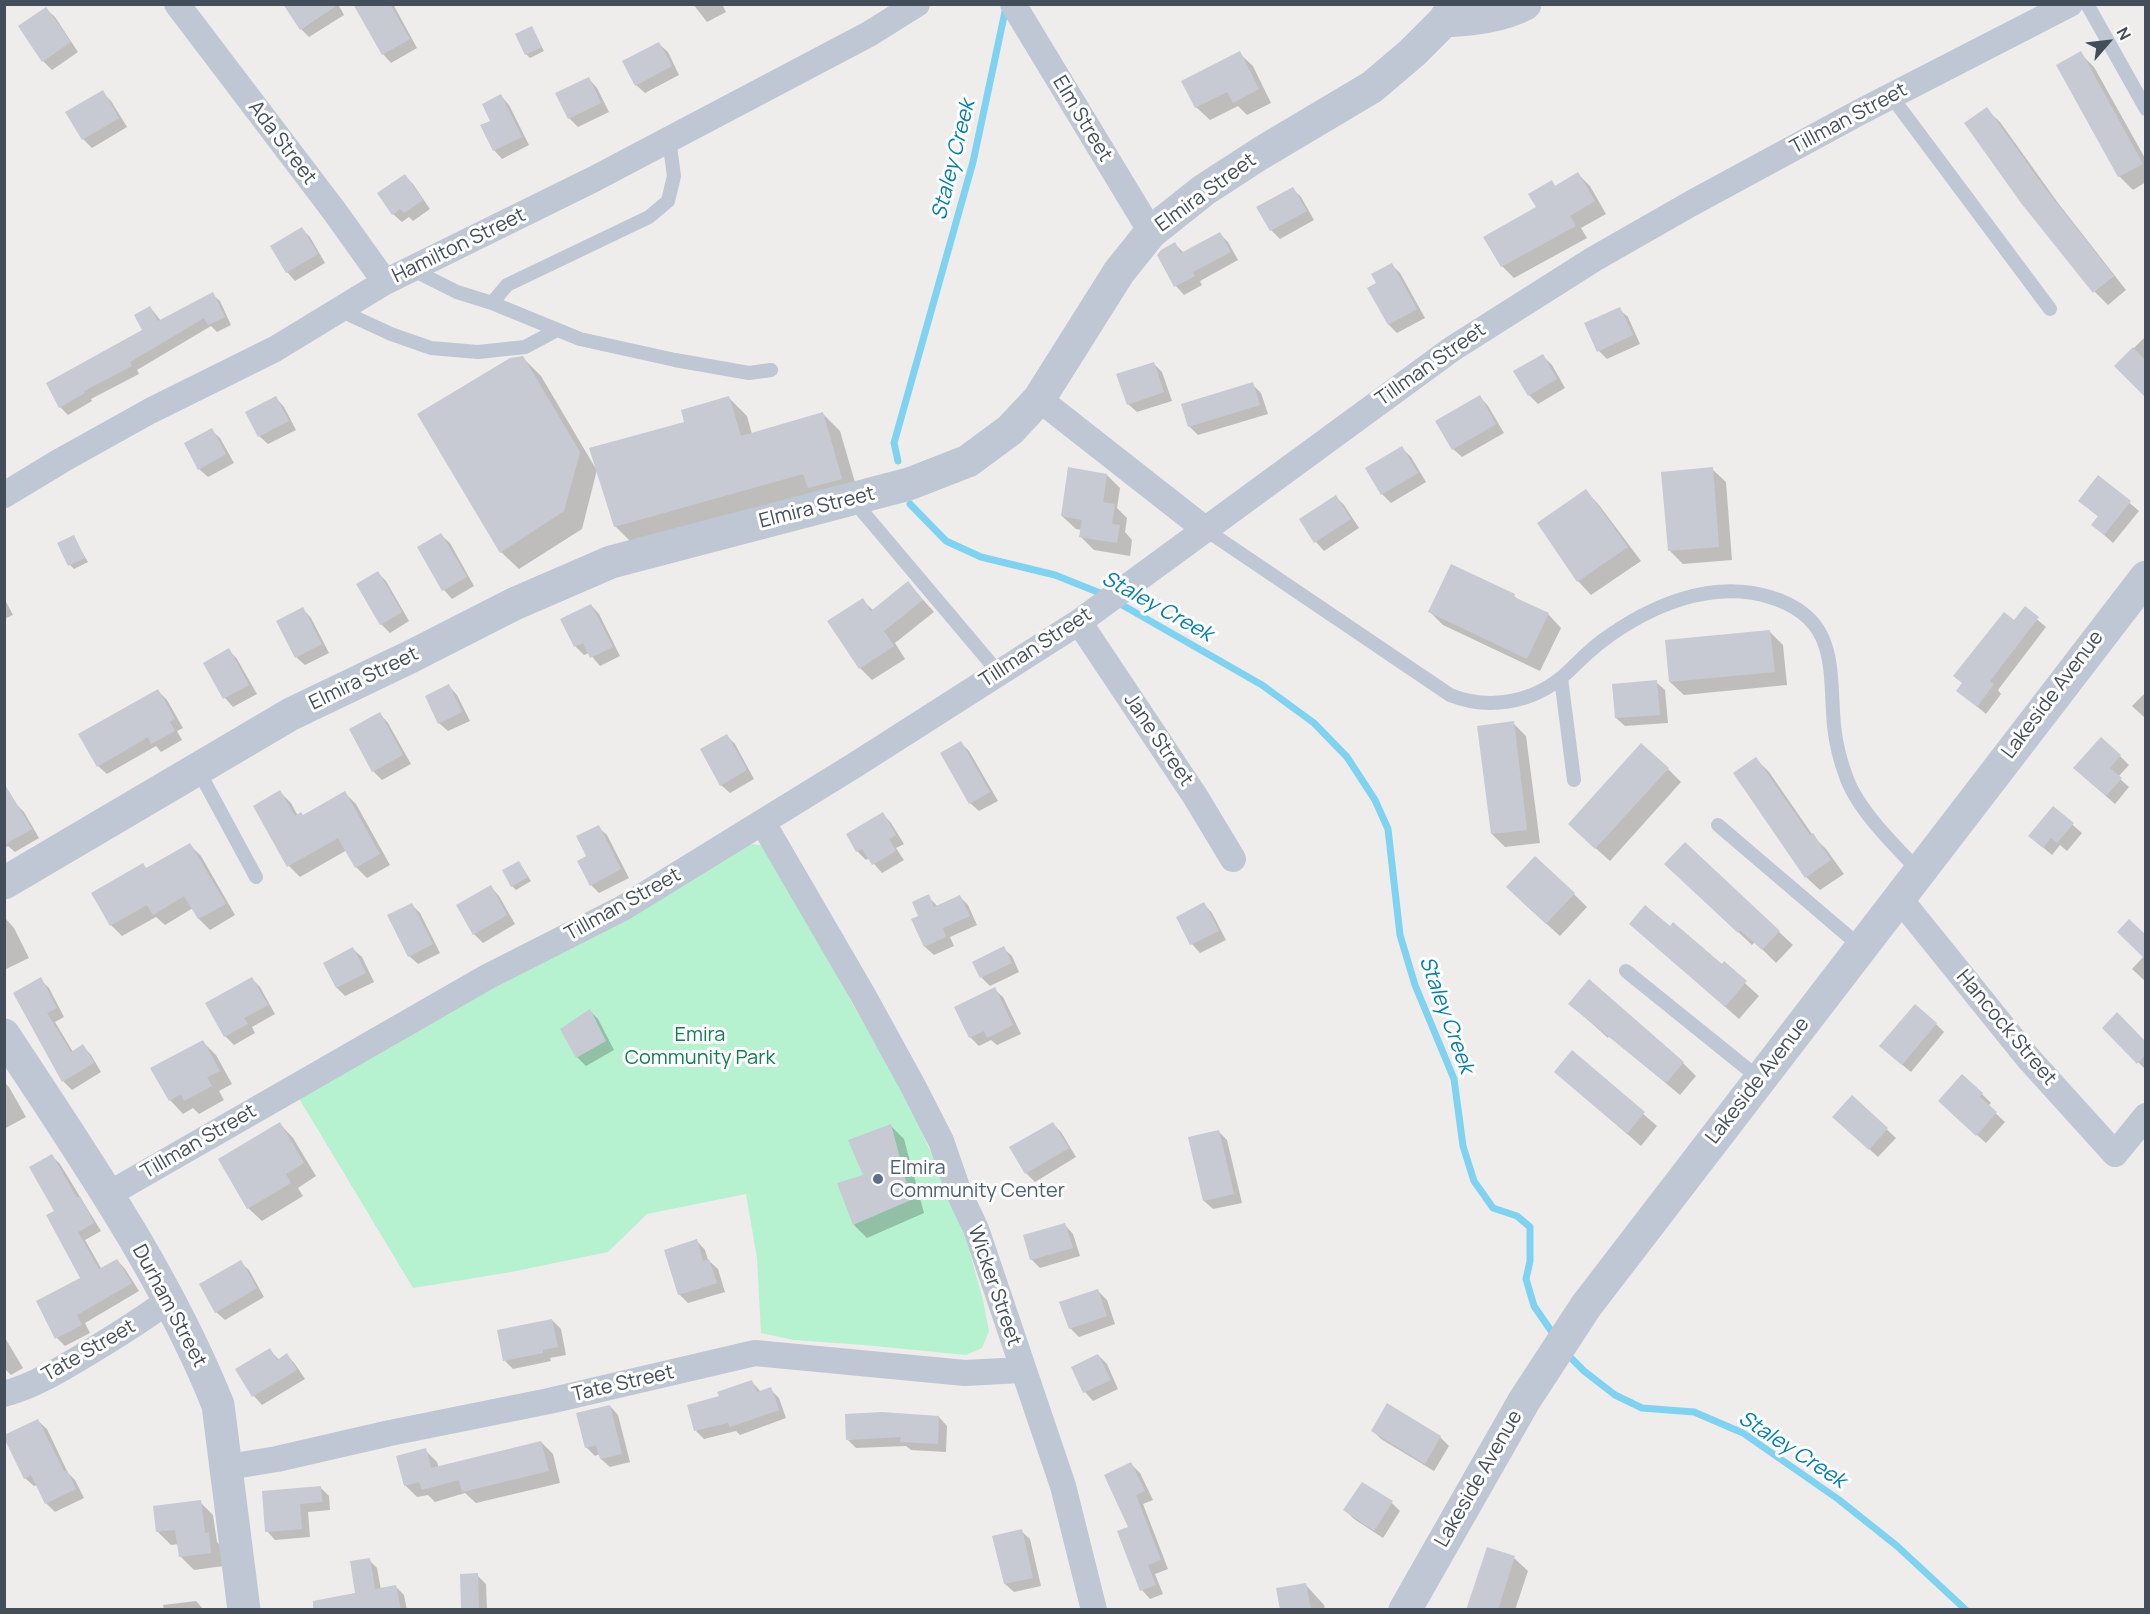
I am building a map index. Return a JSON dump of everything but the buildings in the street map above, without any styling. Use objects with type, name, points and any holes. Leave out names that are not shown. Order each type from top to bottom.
[{"type":"street","name":"Ada Street","points":[[177,4],[385,282]]},
{"type":"street","name":"Hamilton Street","points":[[4,495],[150,411],[275,349],[385,282],[584,184],[869,34],[917,4]]},
{"type":"street","name":"Elm Street","points":[[1013,4],[1151,232]]},
{"type":"street","name":"Elmira Street","points":[[4,883],[291,714],[514,604],[611,562],[909,484],[968,461],[1010,430],[1039,399],[1119,272],[1151,232],[1204,190],[1372,87],[1412,53],[1449,13],[1481,18],[1516,9],[1525,4]]},
{"type":"street","name":"Tillman Street","points":[[109,1194],[487,977],[623,908],[763,823],[1079,622],[1372,406],[1502,316],[1594,259],[1692,203],[1891,96],[2070,4]]},
{"type":"street","points":[[1039,399],[1206,530]]},
{"type":"street","name":"Lakeside Avenue","points":[[1405,1610],[1524,1401],[1586,1306],[2145,577]]},
{"type":"street","name":"Jane Street","points":[[1079,622],[1195,796],[1233,859]]},
{"type":"street","name":"Wicker Street","points":[[763,823],[863,995],[940,1141],[959,1194],[976,1229],[1063,1486],[1094,1610]]},
{"type":"street","name":"Hancock Street","points":[[1899,898],[2029,1059],[2115,1154],[2145,1116]]},
{"type":"street","name":"Durham Street","points":[[4,1035],[109,1194],[169,1300],[218,1406],[228,1467],[244,1610]]},
{"type":"street","name":"Tate Street","points":[[4,1394],[21,1389],[56,1372],[138,1323],[169,1300]]},
{"type":"street","name":"Tate Street","points":[[228,1467],[277,1459],[390,1433],[558,1399],[755,1353],[965,1373],[1022,1370]]},
{"type":"lane","points":[[2087,4],[2145,109]]},
{"type":"lane","points":[[1891,96],[2050,309]]},
{"type":"lane","points":[[492,303],[507,285],[649,217],[668,201],[674,176],[669,139]]},
{"type":"lane","points":[[411,269],[457,292],[492,303],[580,339],[749,374],[771,370]]},
{"type":"lane","points":[[339,310],[391,334],[431,348],[478,352],[525,346],[557,330]]},
{"type":"lane","points":[[852,500],[999,672]]},
{"type":"lane","points":[[1206,530],[1450,695],[1467,702],[1509,702],[1549,686],[1600,642],[1634,620],[1689,596],[1716,591],[1732,591],[1764,595],[1794,606],[1818,628],[1827,648],[1830,658],[1838,755],[1848,782],[1883,833],[1919,871]]},
{"type":"lane","points":[[1561,678],[1574,780]]},
{"type":"lane","points":[[197,768],[256,877]]},
{"type":"lane","points":[[1718,825],[1861,948]]},
{"type":"lane","points":[[1626,971],[1760,1079]]},
{"type":"green space","name":"Emira Community Park","points":[[744,843],[766,846],[907,1098],[967,1242],[989,1331],[982,1348],[966,1355],[794,1340],[761,1333],[757,1258],[746,1194],[647,1214],[608,1252],[511,1272],[413,1288],[300,1100],[302,1089]]},
{"type":"waterway","name":"Staley Creek","points":[[898,461],[894,443],[973,162],[1006,7]]},
{"type":"waterway","name":"Staley Creek","points":[[910,504],[946,541],[981,557],[1055,575],[1105,595]]},
{"type":"waterway","name":"Staley Creek","points":[[1117,602],[1262,685],[1314,723],[1347,757],[1375,800],[1388,829],[1400,935],[1415,985],[1454,1079],[1463,1146],[1474,1181],[1493,1208],[1517,1216],[1530,1227],[1530,1261],[1526,1279],[1534,1306],[1556,1338]]},
{"type":"waterway","name":"Staley Creek","points":[[1565,1352],[1584,1371],[1615,1395],[1642,1408],[1694,1412],[1743,1433],[1838,1499],[1897,1546],[1966,1610]]},
{"type":"place","name":"Elmira Community Center","points":[[878,1179]]}]
